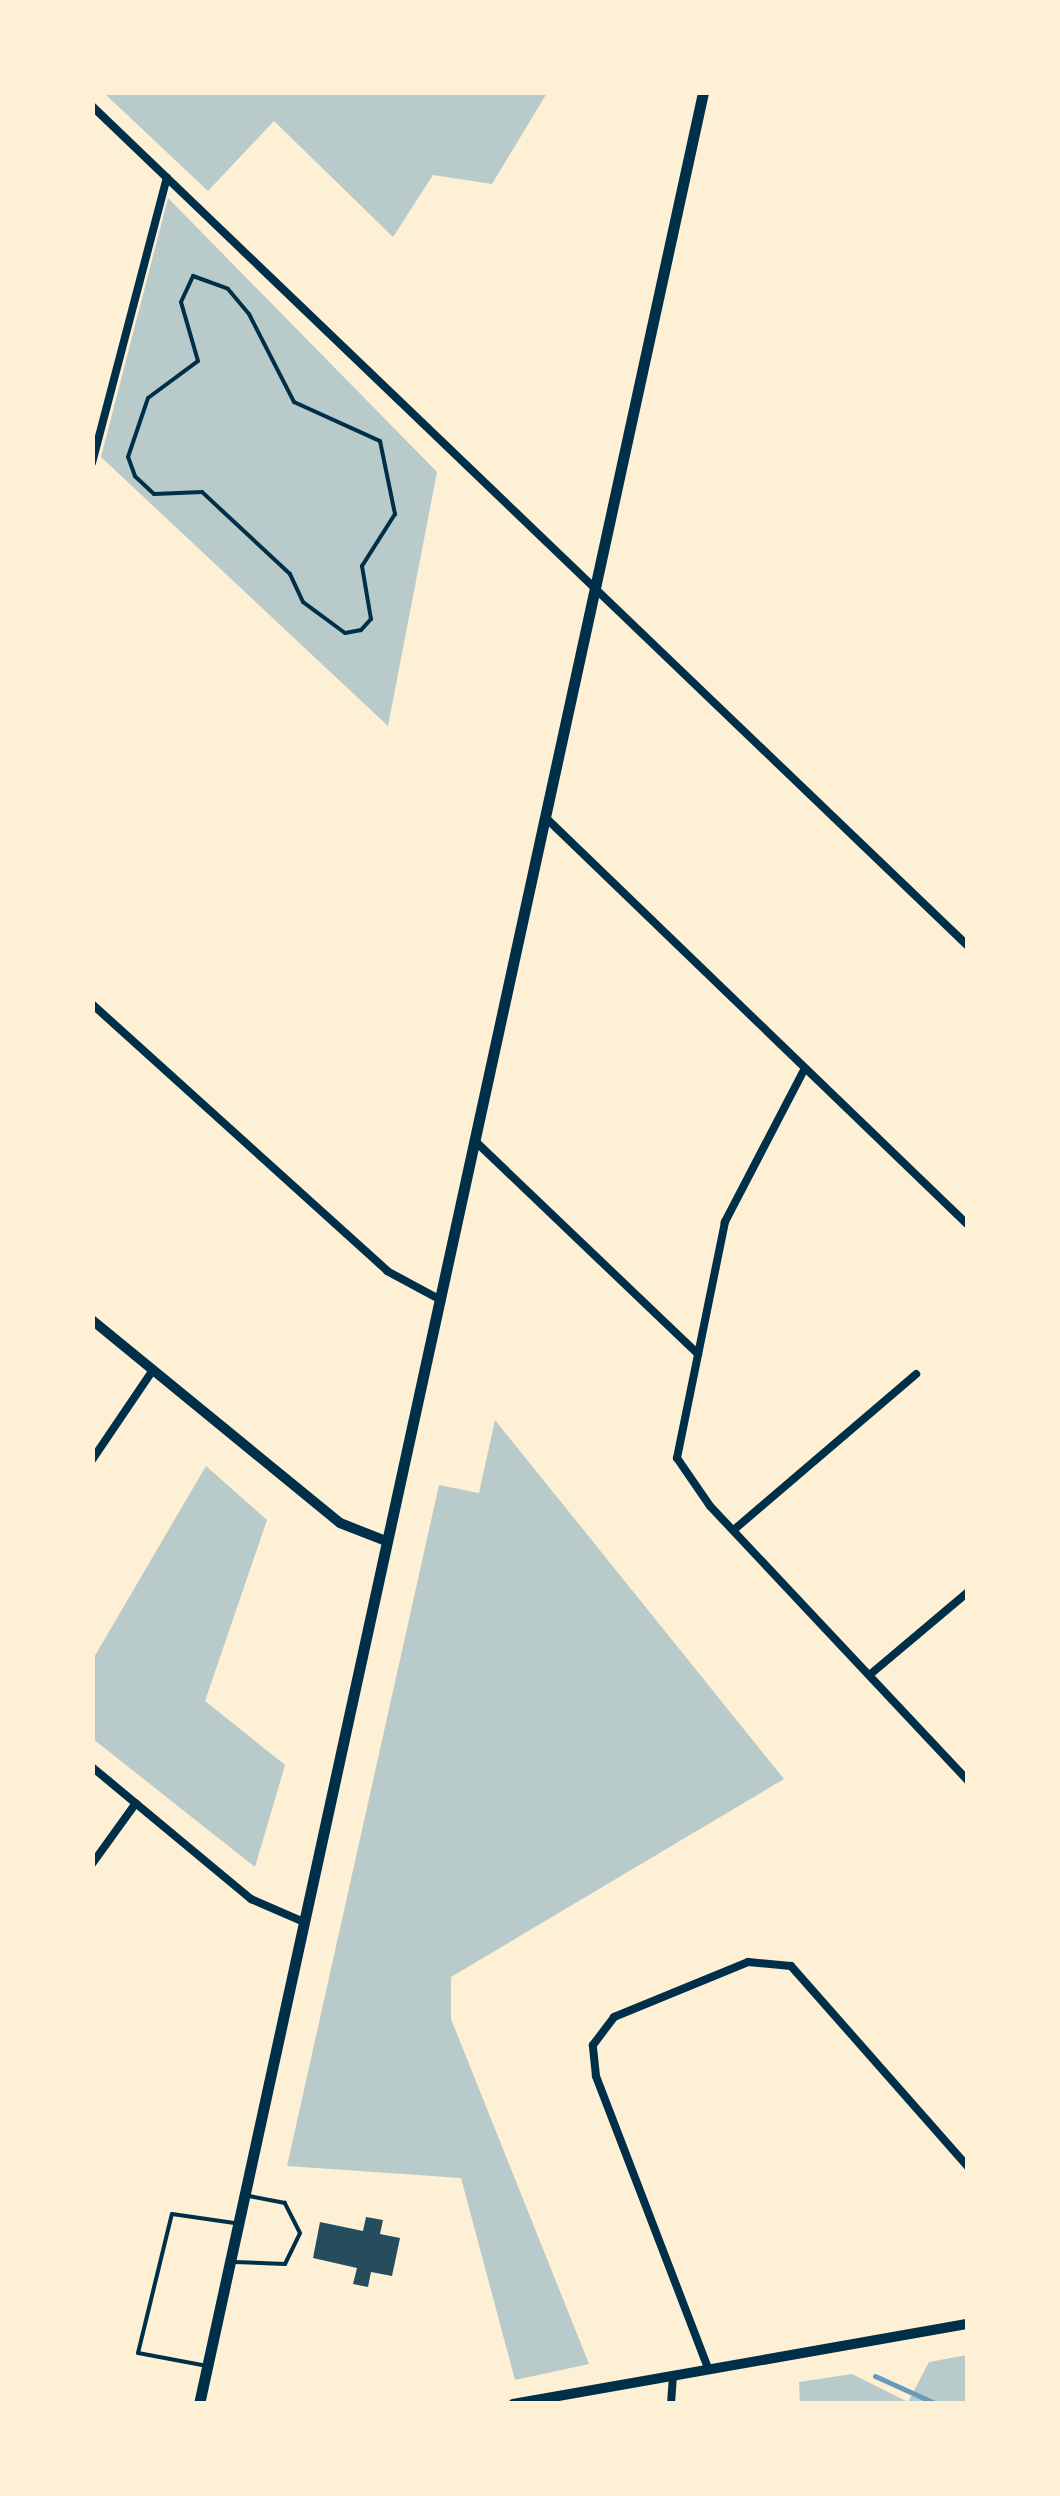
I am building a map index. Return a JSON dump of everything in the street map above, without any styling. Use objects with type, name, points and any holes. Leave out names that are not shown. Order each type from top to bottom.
[{"type":"main road","points":[[198,2404],[704,92]]},
{"type":"street","points":[[92,106],[968,946]]},
{"type":"street","points":[[92,463],[167,178]]},
{"type":"street","points":[[545,818],[968,1225]]},
{"type":"street","points":[[92,1004],[387,1271],[439,1299]]},
{"type":"street","points":[[805,1068],[736,1187],[679,1431],[680,1470],[873,1672],[968,1781]]},
{"type":"street","points":[[474,1140],[698,1354]]},
{"type":"street","points":[[92,1320],[340,1523],[386,1541]]},
{"type":"street","points":[[92,1460],[154,1370]]},
{"type":"street","points":[[736,1528],[916,1374]]},
{"type":"street","points":[[873,1672],[968,1592]]},
{"type":"street","points":[[92,1768],[251,1900],[304,1922]]},
{"type":"street","points":[[92,1864],[136,1803]]},
{"type":"street","points":[[708,2368],[596,2076],[593,2045],[614,2016],[748,1962],[777,1962],[804,1978],[968,2167]]},
{"type":"street","points":[[513,2404],[968,2324]]},
{"type":"street","points":[[671,2404],[673,2375]]},
{"type":"lane","points":[[230,2261],[285,2264],[300,2233],[285,2203],[244,2196]]},
{"type":"lane","points":[[207,2366],[138,2352],[172,2214],[238,2224]]},
{"type":"path","points":[[193,276],[228,289],[294,402],[380,442],[395,514],[362,566],[371,618],[345,633],[303,602],[290,574],[202,492],[154,494],[128,458],[148,398],[198,361],[181,302],[193,276]]},
{"type":"shaded area","points":[[104,93],[547,93],[492,184],[433,175],[393,237],[274,121],[208,191]]},
{"type":"shaded area","points":[[168,198],[437,472],[388,726],[101,457]]},
{"type":"shaded area","points":[[495,1420],[784,1779],[451,1977],[451,2019],[589,2364],[515,2380],[461,2178],[287,2166],[439,1485],[479,1493]]},
{"type":"shaded area","points":[[206,1466],[267,1520],[205,1701],[285,1765],[255,1867],[93,1739],[93,1659]]},
{"type":"shaded area","points":[[967,2355],[967,2403],[800,2403],[799,2382],[852,2374],[908,2402],[929,2362]]},
{"type":"building","points":[[366,2217],[383,2220],[380,2234],[400,2238],[392,2276],[371,2272],[368,2287],[353,2284],[357,2268],[313,2258],[320,2222],[363,2231]]},
{"type":"waterway","points":[[875,2376],[937,2404]]}]
